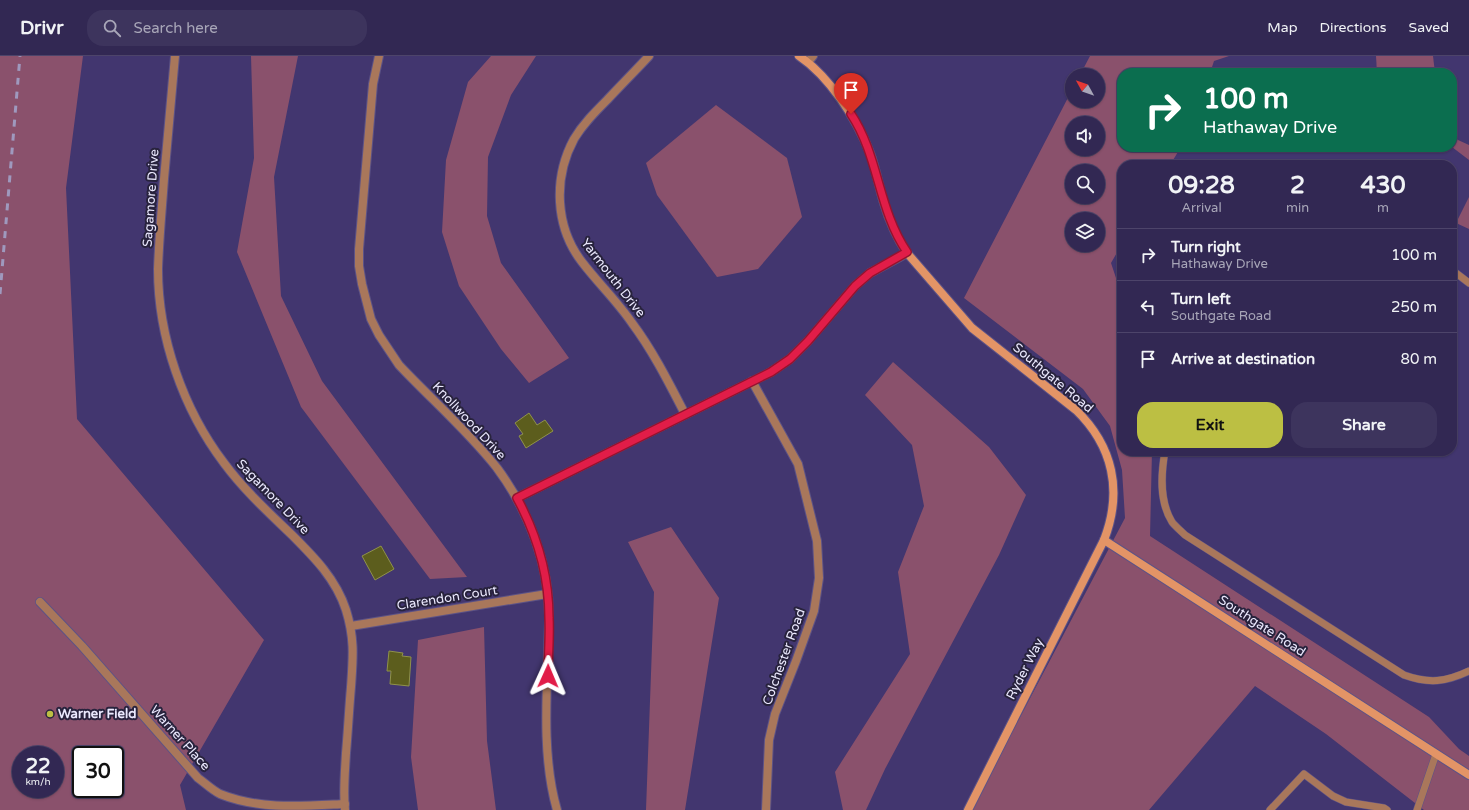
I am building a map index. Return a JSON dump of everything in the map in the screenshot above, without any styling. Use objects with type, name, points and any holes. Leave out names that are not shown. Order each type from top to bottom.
[{"type":"street","name":"Sagamore Drive","points":[[175,56],[160,228],[158,270],[165,332],[176,372],[192,410],[205,435],[224,463],[249,492],[310,552],[321,565],[339,593],[345,608],[353,634],[353,658],[344,783],[345,807]]},
{"type":"street","name":"Knollwood Drive","points":[[379,56],[372,84],[359,249],[362,284],[366,302],[379,335],[399,364],[496,467],[517,498],[534,536],[542,561],[548,594],[547,720],[552,790],[557,810]]},
{"type":"street","name":"Yarmouth Drive","points":[[649,56],[588,119],[575,138],[565,160],[562,171],[559,195],[560,207],[565,230],[575,252],[632,322],[653,353],[685,414]]},
{"type":"street","name":"Southgate Road","points":[[799,56],[810,59],[838,95],[857,123],[870,154],[884,205],[901,243],[907,252],[972,328],[1076,410],[1093,429],[1106,454],[1113,483],[1113,506],[1104,540],[1469,775]]},
{"type":"street","points":[[517,498],[771,372],[790,359],[808,341],[855,286],[870,273],[907,252]]},
{"type":"street","name":"Colchester Road","points":[[752,381],[798,464],[817,541],[819,578],[814,611],[775,714],[769,740],[766,810]]},
{"type":"street","name":"Ryder Way","points":[[968,810],[1104,540]]},
{"type":"street","name":"Clarendon Court","points":[[351,626],[548,594]]},
{"type":"street","name":"Warner Place","points":[[40,602],[82,646],[198,778],[219,794],[252,804],[345,807]]},
{"type":"lane","points":[[1457,274],[1469,283]]},
{"type":"lane","points":[[1164,456],[1162,469],[1162,491],[1166,508],[1172,523],[1185,535],[1404,675],[1417,680],[1442,681],[1458,677],[1469,671]]},
{"type":"lane","points":[[1417,810],[1436,754]]},
{"type":"lane","points":[[1270,810],[1304,774],[1333,796],[1346,802],[1384,808],[1387,810]]},
{"type":"shaded area","points":[[0,56],[83,56],[66,188],[77,419],[264,640],[180,785],[186,810],[0,810]]},
{"type":"shaded area","points":[[251,56],[298,56],[274,177],[281,296],[322,381],[467,577],[430,579],[301,407],[237,252],[254,158]]},
{"type":"shaded area","points":[[491,56],[536,56],[511,95],[488,157],[487,216],[501,263],[569,358],[529,383],[501,349],[459,286],[442,232],[446,160],[468,82]]},
{"type":"shaded area","points":[[1090,56],[1229,56],[1214,61],[1212,68],[1117,68],[1117,152],[1178,152],[1173,160],[1117,160],[1117,253],[1111,263],[1117,281],[1117,452],[1110,426],[1083,389],[964,298],[1065,103],[1065,108],[1105,108],[1105,68],[1084,68]]},
{"type":"shaded area","points":[[1376,56],[1433,56],[1434,68],[1377,68]]},
{"type":"shaded area","points":[[716,105],[787,158],[802,217],[758,269],[717,277],[657,195],[646,163]]},
{"type":"shaded area","points":[[1457,139],[1469,145],[1469,160],[1457,151]]},
{"type":"shaded area","points":[[1469,197],[1469,229],[1457,223]]},
{"type":"shaded area","points":[[893,362],[989,447],[1026,495],[999,555],[885,769],[866,810],[843,810],[835,772],[910,654],[898,572],[924,506],[912,445],[865,395]]},
{"type":"shaded area","points":[[1118,456],[1152,456],[1150,536],[1429,717],[1459,749],[1469,756],[1469,810],[1424,810],[1326,734],[1255,686],[1149,810],[971,810],[1125,518],[1122,470]]},
{"type":"shaded area","points":[[671,527],[719,598],[685,810],[646,810],[654,592],[628,542]]},
{"type":"shaded area","points":[[484,627],[487,741],[496,810],[418,810],[411,757],[418,640]]},
{"type":"building","points":[[529,413],[537,425],[545,420],[553,431],[526,448],[519,436],[523,434],[515,423]]},
{"type":"building","points":[[381,546],[394,569],[375,580],[362,556]]},
{"type":"building","points":[[389,651],[403,653],[402,656],[411,657],[409,686],[390,684],[391,671],[387,671]]},
{"type":"railway","points":[[0,294],[20,56]]},
{"type":"place","name":"Warner Field","points":[[50,714]]},
{"type":"route","points":[[548,676],[549,617],[547,586],[542,561],[534,536],[517,498],[771,372],[790,359],[808,341],[855,286],[870,273],[907,252],[901,243],[884,205],[870,154],[857,123],[851,114]]}]
